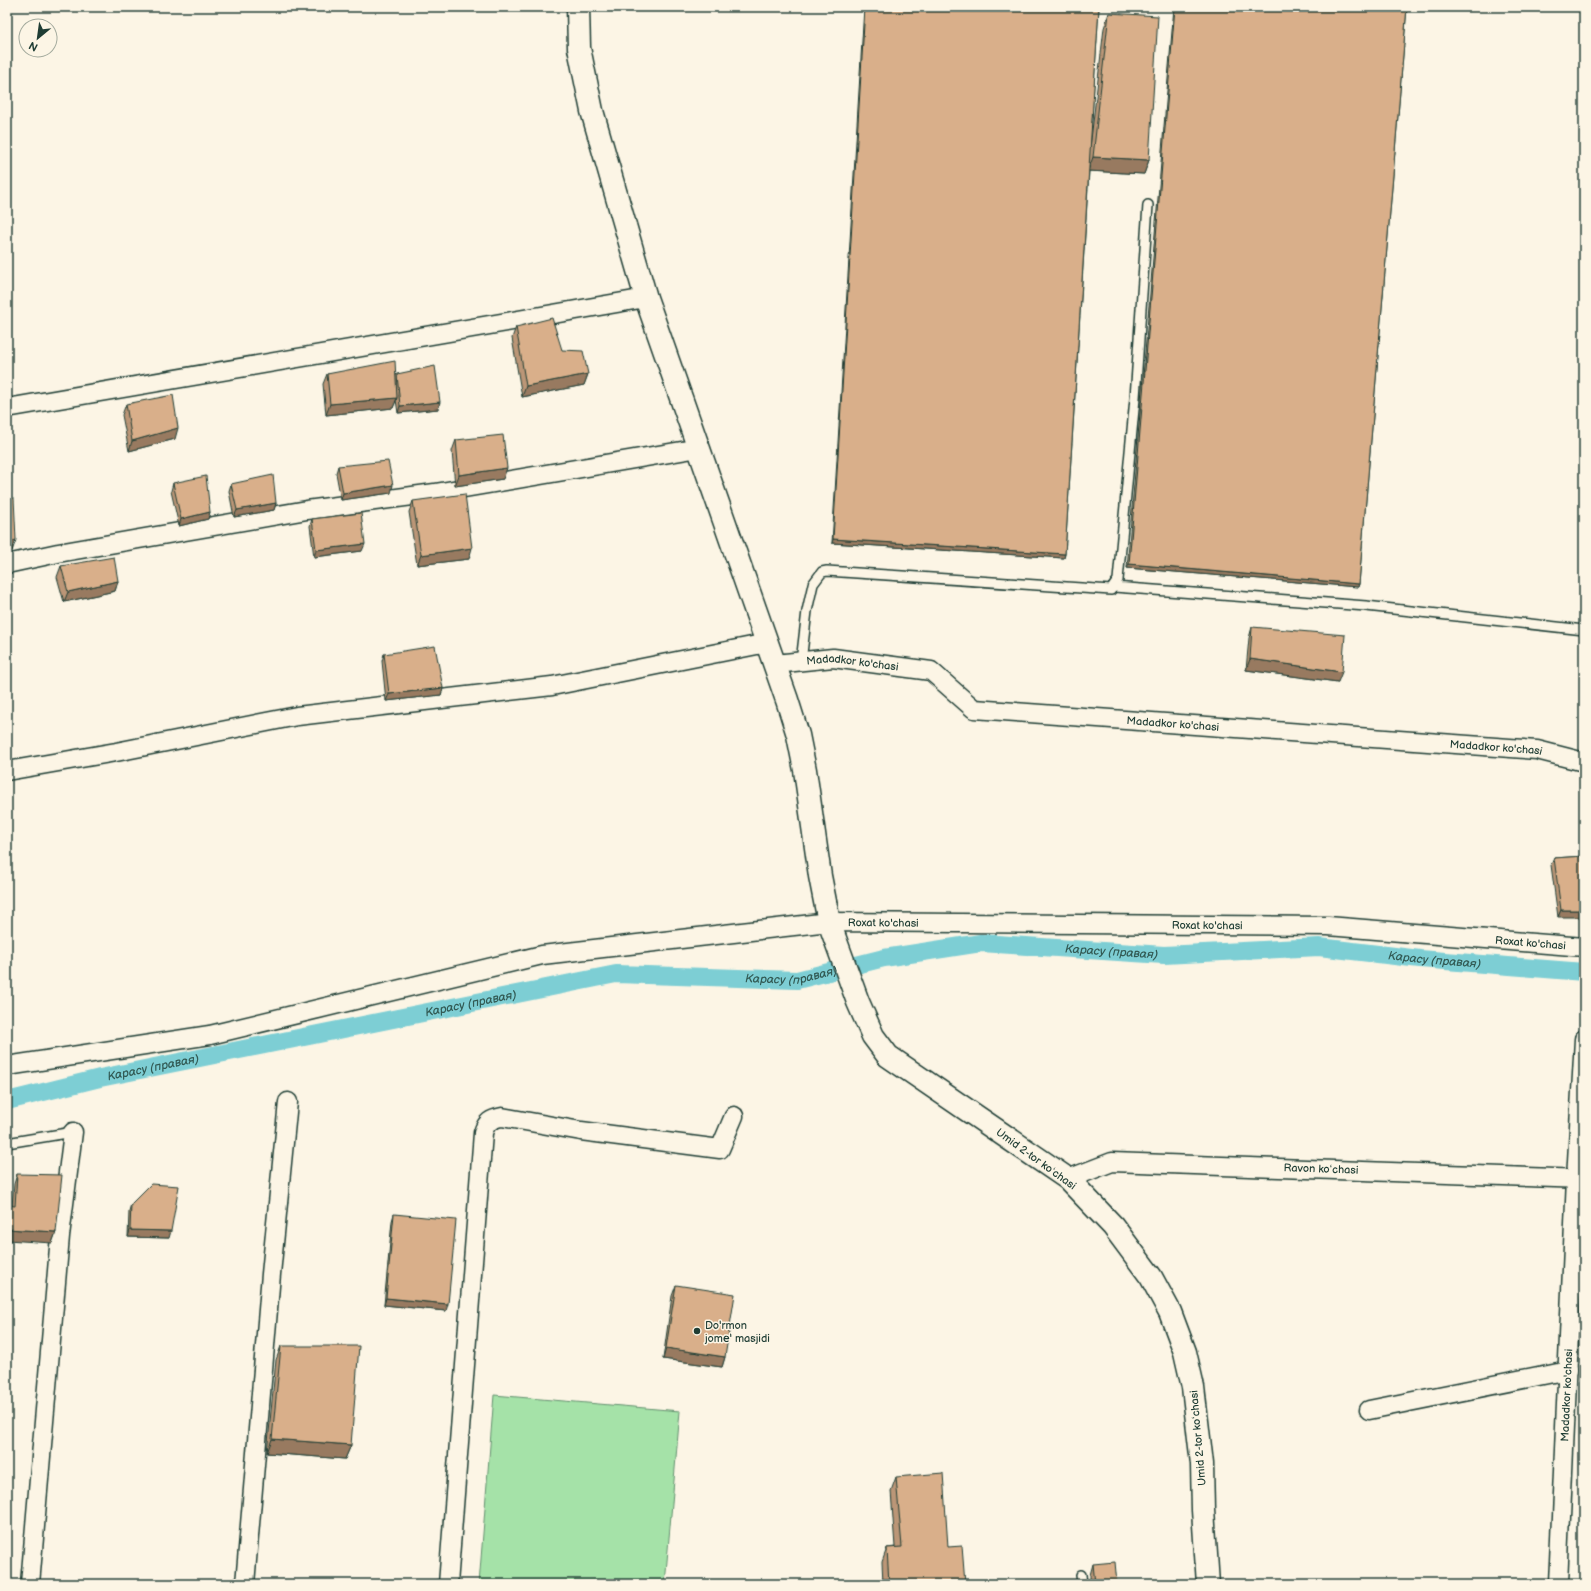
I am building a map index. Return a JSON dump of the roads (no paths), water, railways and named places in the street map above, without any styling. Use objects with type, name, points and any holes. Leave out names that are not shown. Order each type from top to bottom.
[{"type":"main road","name":"Umid 2-tor koʻchasi","points":[[578,7],[579,48],[592,111],[646,298],[775,664],[798,735],[806,770],[820,876],[831,928],[858,1002],[873,1036],[883,1050],[892,1059],[950,1097],[1068,1179],[1113,1226],[1151,1277],[1170,1312],[1185,1352],[1193,1387],[1198,1423],[1208,1584]]},
{"type":"street","points":[[7,408],[646,298]]},
{"type":"street","points":[[7,564],[58,553],[307,510],[435,493],[699,448]]},
{"type":"street","points":[[7,771],[116,752],[297,716],[552,686],[767,643]]},
{"type":"street","name":"Madadkor ko'chasi","points":[[775,664],[833,658],[931,671],[974,709],[1537,750],[1584,762]]},
{"type":"street","name":"Roxat ko'chasi","points":[[7,1066],[210,1035],[542,955],[831,928],[1328,926],[1584,946]]},
{"type":"street","name":"Madadkor ko'chasi","points":[[1558,1584],[1568,1370],[1580,1179],[1584,1039]]},
{"type":"street","points":[[245,1584],[270,1274],[288,1102]]},
{"type":"street","points":[[448,1584],[483,1133],[488,1122],[495,1118],[502,1117],[581,1132],[720,1149],[734,1116]]},
{"type":"street","points":[[30,1584],[60,1236],[73,1132]]},
{"type":"street","name":"Ravon koʻchasi","points":[[1068,1179],[1112,1162],[1580,1179]]},
{"type":"street","points":[[1369,1410],[1568,1370]]},
{"type":"lane","points":[[801,662],[807,611],[813,584],[822,572],[827,571],[1111,590],[1114,587],[1118,580],[1134,406],[1148,205]]},
{"type":"lane","points":[[1114,587],[1366,606],[1584,630]]},
{"type":"lane","points":[[7,1143],[73,1132]]},
{"type":"waterway","name":"Карасу (правая)","points":[[7,1101],[100,1078],[616,974],[797,980],[884,958],[981,943],[1164,955],[1319,947],[1420,959],[1584,972]]},
{"type":"place","name":"Do'rmon jome' masjidi","points":[[697,1331]]}]
